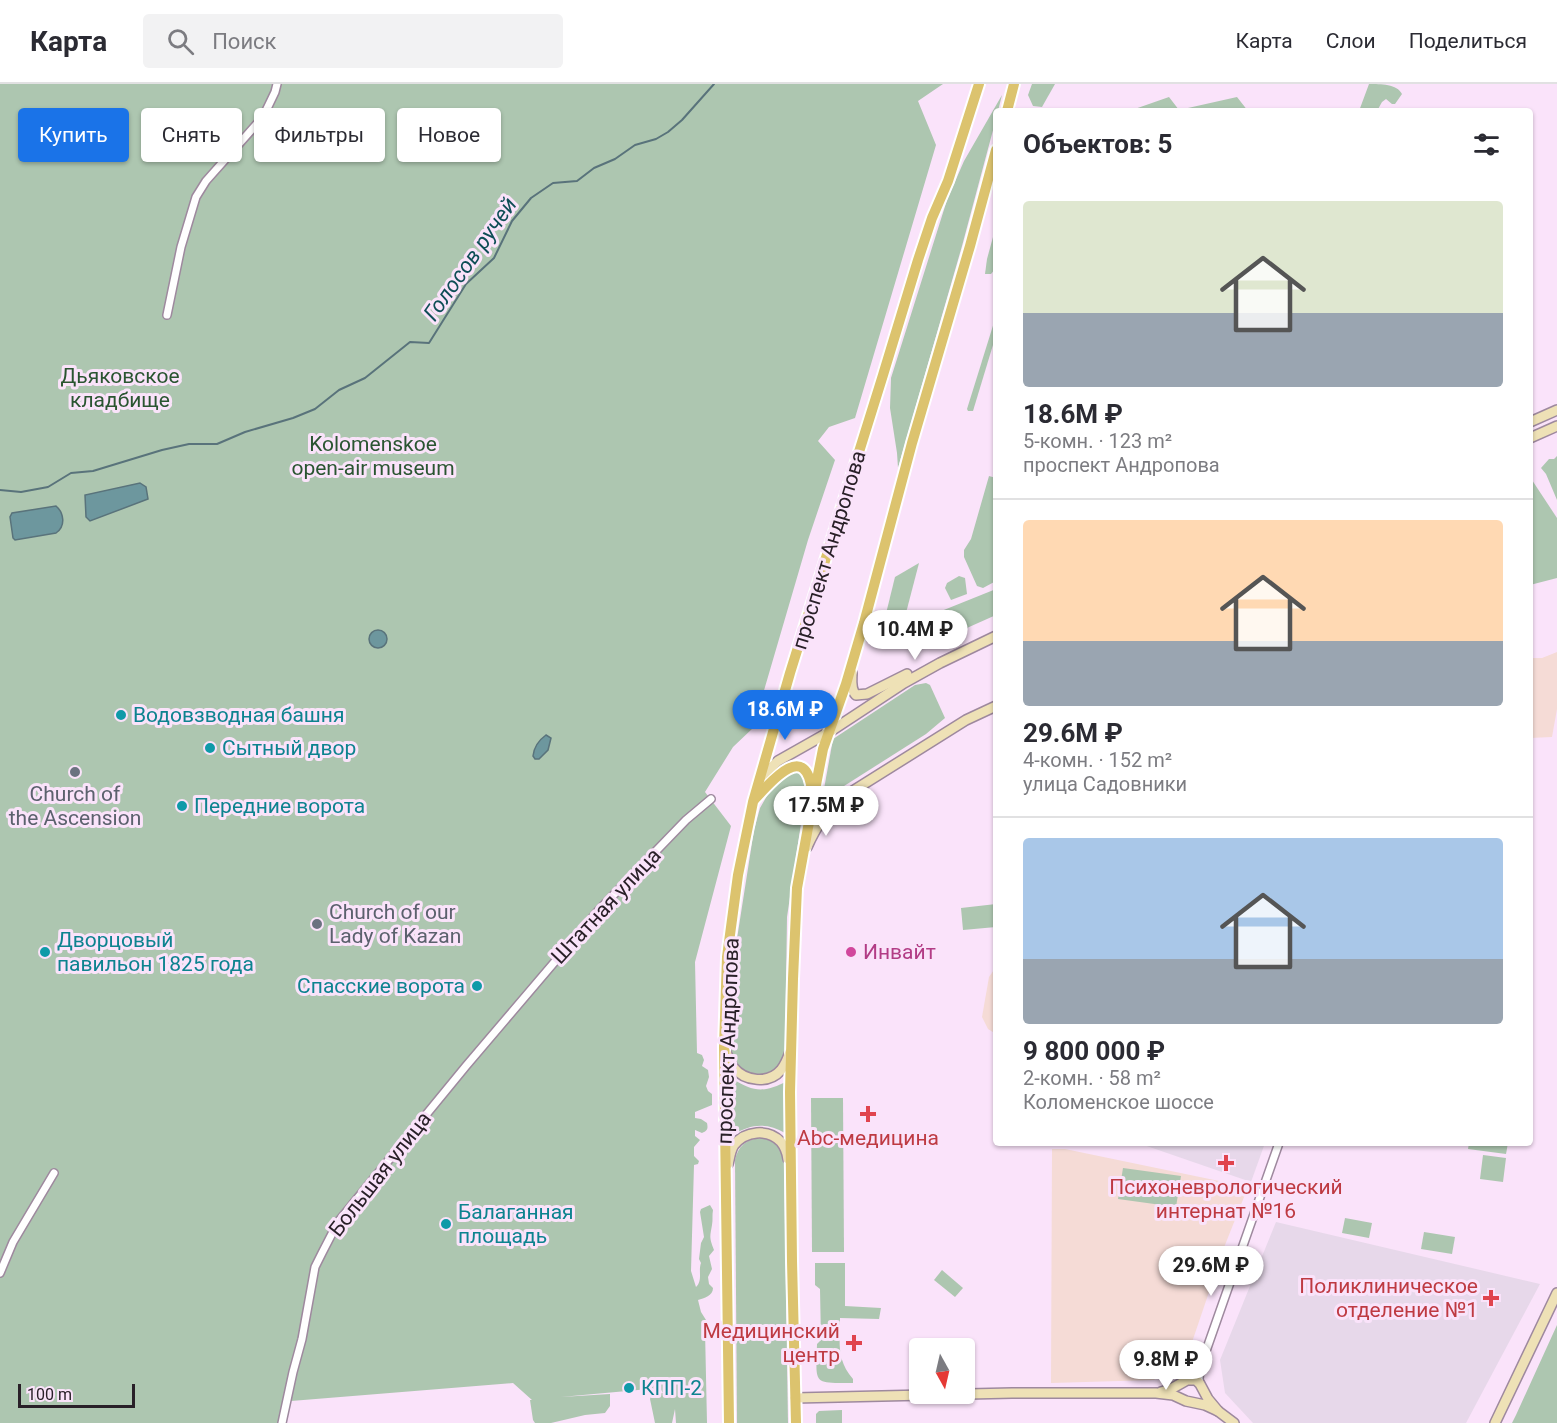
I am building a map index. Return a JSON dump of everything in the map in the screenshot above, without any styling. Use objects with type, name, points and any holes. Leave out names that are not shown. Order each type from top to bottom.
[{"type":"main road","name":"проспект Андропова","points":[[729,1423],[724,1047],[728,948],[738,874],[759,778],[918,260],[932,218],[948,181],[980,84]]},
{"type":"main road","points":[[1007,108],[1014,84]]},
{"type":"main road","points":[[796,1423],[790,1092],[797,888],[823,749],[852,664],[912,443],[993,161]]},
{"type":"main road","points":[[753,802],[776,777],[794,767],[804,769],[809,776],[813,800]]},
{"type":"street","points":[[167,315],[181,247],[196,197],[206,181],[263,117],[277,84]]},
{"type":"street","points":[[1533,421],[1557,410]]},
{"type":"street","points":[[1533,437],[1557,426]]},
{"type":"street","points":[[759,778],[778,761],[831,731],[874,701],[918,675],[993,638]]},
{"type":"street","points":[[852,664],[852,685],[856,695],[867,694],[909,673],[918,675]]},
{"type":"street","points":[[803,856],[816,826],[840,799],[966,720],[993,707]]},
{"type":"street","name":"Штатная улица","points":[[507,1018],[598,911],[686,820],[711,799]]},
{"type":"street","name":"Большая улица","points":[[282,1423],[302,1339],[315,1267],[321,1252],[338,1222],[507,1018]]},
{"type":"street","points":[[724,1047],[736,1070],[748,1078],[759,1080],[767,1079],[779,1072],[792,1048]]},
{"type":"street","points":[[725,1178],[733,1148],[743,1137],[753,1133],[768,1134],[780,1142],[786,1149],[791,1170]]},
{"type":"street","points":[[1218,1411],[1201,1386],[1200,1368],[1278,1146]]},
{"type":"street","points":[[0,1273],[14,1242],[54,1173]]},
{"type":"street","points":[[1495,1423],[1557,1293]]},
{"type":"street","points":[[1156,1393],[1185,1381],[1200,1368]]},
{"type":"street","points":[[1188,1401],[1179,1391],[1185,1381],[1193,1379],[1201,1386]]},
{"type":"street","points":[[1188,1401],[1200,1397],[1201,1386]]},
{"type":"street","points":[[795,1398],[1023,1393],[1156,1393],[1173,1395],[1205,1405],[1234,1423]]},
{"type":"shaded area","points":[[140,483],[146,487],[148,499],[90,521],[86,517],[85,495]]},
{"type":"shaded area","points":[[56,506],[61,512],[63,523],[56,533],[15,540],[13,538],[10,517],[12,513]]},
{"type":"shaded area","points":[[378,630],[384,633],[387,639],[384,645],[378,648],[372,645],[369,639],[372,633]]},
{"type":"shaded area","points":[[1557,652],[1557,709],[1552,737],[1533,738],[1533,658],[1542,658]]},
{"type":"shaded area","points":[[546,735],[551,738],[548,750],[539,759],[535,759],[533,756],[536,747]]},
{"type":"shaded area","points":[[993,971],[993,1032],[988,1029],[982,1017],[989,977]]},
{"type":"shaded area","name":"Психоневрологический интернат №16","points":[[1147,1146],[1264,1146],[1251,1182]]},
{"type":"shaded area","points":[[1052,1149],[1065,1149],[1248,1187],[1225,1245],[1189,1351],[1154,1380],[1051,1383]]},
{"type":"shaded area","points":[[1276,1222],[1540,1284],[1466,1423],[1253,1423],[1225,1393],[1220,1360]]},
{"type":"green space","name":"Kolomenskoe open-air museum","points":[[0,84],[943,84],[918,101],[936,145],[855,418],[829,427],[818,441],[835,460],[808,540],[753,728],[733,747],[705,792],[731,826],[695,962],[697,1053],[702,1055],[704,1060],[702,1066],[708,1070],[709,1077],[706,1086],[712,1094],[712,1105],[695,1112],[695,1118],[707,1123],[707,1126],[702,1133],[695,1130],[695,1136],[700,1140],[694,1147],[694,1156],[699,1161],[694,1165],[691,1271],[696,1287],[700,1278],[699,1259],[704,1237],[700,1212],[701,1209],[710,1205],[713,1210],[710,1237],[714,1250],[709,1256],[712,1269],[708,1277],[713,1291],[710,1295],[698,1300],[706,1320],[704,1323],[707,1423],[676,1423],[675,1409],[672,1423],[655,1423],[650,1399],[651,1395],[663,1393],[660,1388],[561,1397],[610,1394],[610,1406],[605,1413],[551,1423],[535,1423],[530,1400],[532,1400],[513,1383],[291,1401],[286,1423],[0,1423]]},
{"type":"green space","points":[[1032,84],[1055,84],[1042,107],[1033,106],[1028,95]]},
{"type":"green space","points":[[1369,84],[1393,86],[1402,94],[1395,104],[1386,99],[1379,108],[1360,108]]},
{"type":"green space","points":[[1002,95],[999,108],[995,108]]},
{"type":"green space","points":[[1169,97],[1177,108],[1138,108]]},
{"type":"green space","points":[[1237,97],[1246,108],[1188,108]]},
{"type":"green space","points":[[993,111],[993,130],[898,468],[890,408],[891,378],[947,200],[964,161]]},
{"type":"green space","points":[[993,237],[993,272],[991,274],[985,274]]},
{"type":"green space","points":[[993,326],[993,345],[973,411],[967,409]]},
{"type":"green space","points":[[1557,456],[1557,500],[1541,468],[1549,459]]},
{"type":"green space","points":[[989,476],[993,477],[993,583],[983,588],[977,586],[964,557],[964,550],[971,539]]},
{"type":"green space","points":[[1533,482],[1557,518],[1557,578],[1533,584]]},
{"type":"green space","points":[[919,563],[900,636],[891,639],[881,634],[895,577]]},
{"type":"green space","points":[[959,576],[965,578],[967,594],[951,600],[945,588],[947,583]]},
{"type":"green space","points":[[993,590],[993,616],[931,644],[919,620]]},
{"type":"green space","points":[[926,683],[930,685],[945,718],[926,734],[822,800],[833,739],[915,685]]},
{"type":"green space","points":[[797,771],[805,779],[806,790],[787,917],[785,1055],[778,1067],[772,1071],[751,1075],[739,1068],[731,1055],[736,945],[754,830],[760,808],[772,787],[785,775]]},
{"type":"green space","points":[[993,904],[993,927],[963,930],[961,908]]},
{"type":"green space","points":[[733,1079],[753,1089],[772,1088],[787,1081],[785,1133],[772,1127],[759,1126],[746,1128],[733,1135]]},
{"type":"green space","points":[[811,1098],[843,1098],[844,1252],[812,1252]]},
{"type":"green space","points":[[761,1138],[770,1140],[776,1145],[784,1159],[788,1423],[737,1423],[735,1160],[744,1144]]},
{"type":"green space","points":[[1468,1146],[1507,1146],[1506,1154],[1468,1149]]},
{"type":"green space","points":[[1483,1155],[1506,1158],[1503,1182],[1480,1179]]},
{"type":"green space","points":[[1123,1168],[1181,1176],[1176,1207],[1118,1199]]},
{"type":"green space","points":[[1345,1218],[1372,1223],[1369,1238],[1342,1233]]},
{"type":"green space","points":[[1424,1232],[1455,1237],[1452,1254],[1421,1249]]},
{"type":"green space","points":[[815,1263],[845,1263],[845,1306],[881,1308],[879,1319],[840,1318],[841,1358],[853,1383],[830,1383],[819,1379],[817,1374],[817,1344],[821,1340],[820,1289],[815,1285]]},
{"type":"green space","points":[[942,1270],[963,1288],[955,1297],[934,1280]]},
{"type":"green space","points":[[1557,1325],[1557,1423],[1512,1423],[1516,1415]]},
{"type":"green space","points":[[842,1410],[842,1423],[816,1423],[816,1414],[819,1411]]},
{"type":"waterway","name":"Голосов ручей","points":[[0,490],[21,492],[48,487],[71,473],[93,471],[189,444],[217,444],[245,432],[315,409],[339,390],[365,378],[410,342],[429,343],[466,284],[494,258],[512,221],[531,198],[553,183],[577,181],[594,168],[615,159],[635,145],[656,139],[668,132],[682,120],[714,84]]},
{"type":"place","name":"Водовзводная башня","points":[[121,715]]},
{"type":"place","name":"Сытный двор","points":[[210,748]]},
{"type":"place","name":"Church of the Ascension","points":[[75,772]]},
{"type":"place","name":"Передние ворота","points":[[182,806]]},
{"type":"place","name":"Church of our Lady of Kazan","points":[[317,924]]},
{"type":"place","name":"Дворцовый павильон 1825 года","points":[[45,952]]},
{"type":"place","name":"Инвайт","points":[[851,952]]},
{"type":"place","name":"Спасские ворота","points":[[477,986]]},
{"type":"place","name":"Abc-медицина","points":[[868,1114]]},
{"type":"place","name":"Психоневрологический интернат №16","points":[[1226,1163]]},
{"type":"place","name":"Балаганная площадь","points":[[446,1224]]},
{"type":"place","name":"Поликлиническое отделение №1","points":[[1491,1298]]},
{"type":"place","name":"Медицинский центр","points":[[854,1343]]},
{"type":"place","name":"КПП-2","points":[[629,1388]]},
{"type":"park label","name":"Дьяковское кладбище","points":[[120,388]]}]
